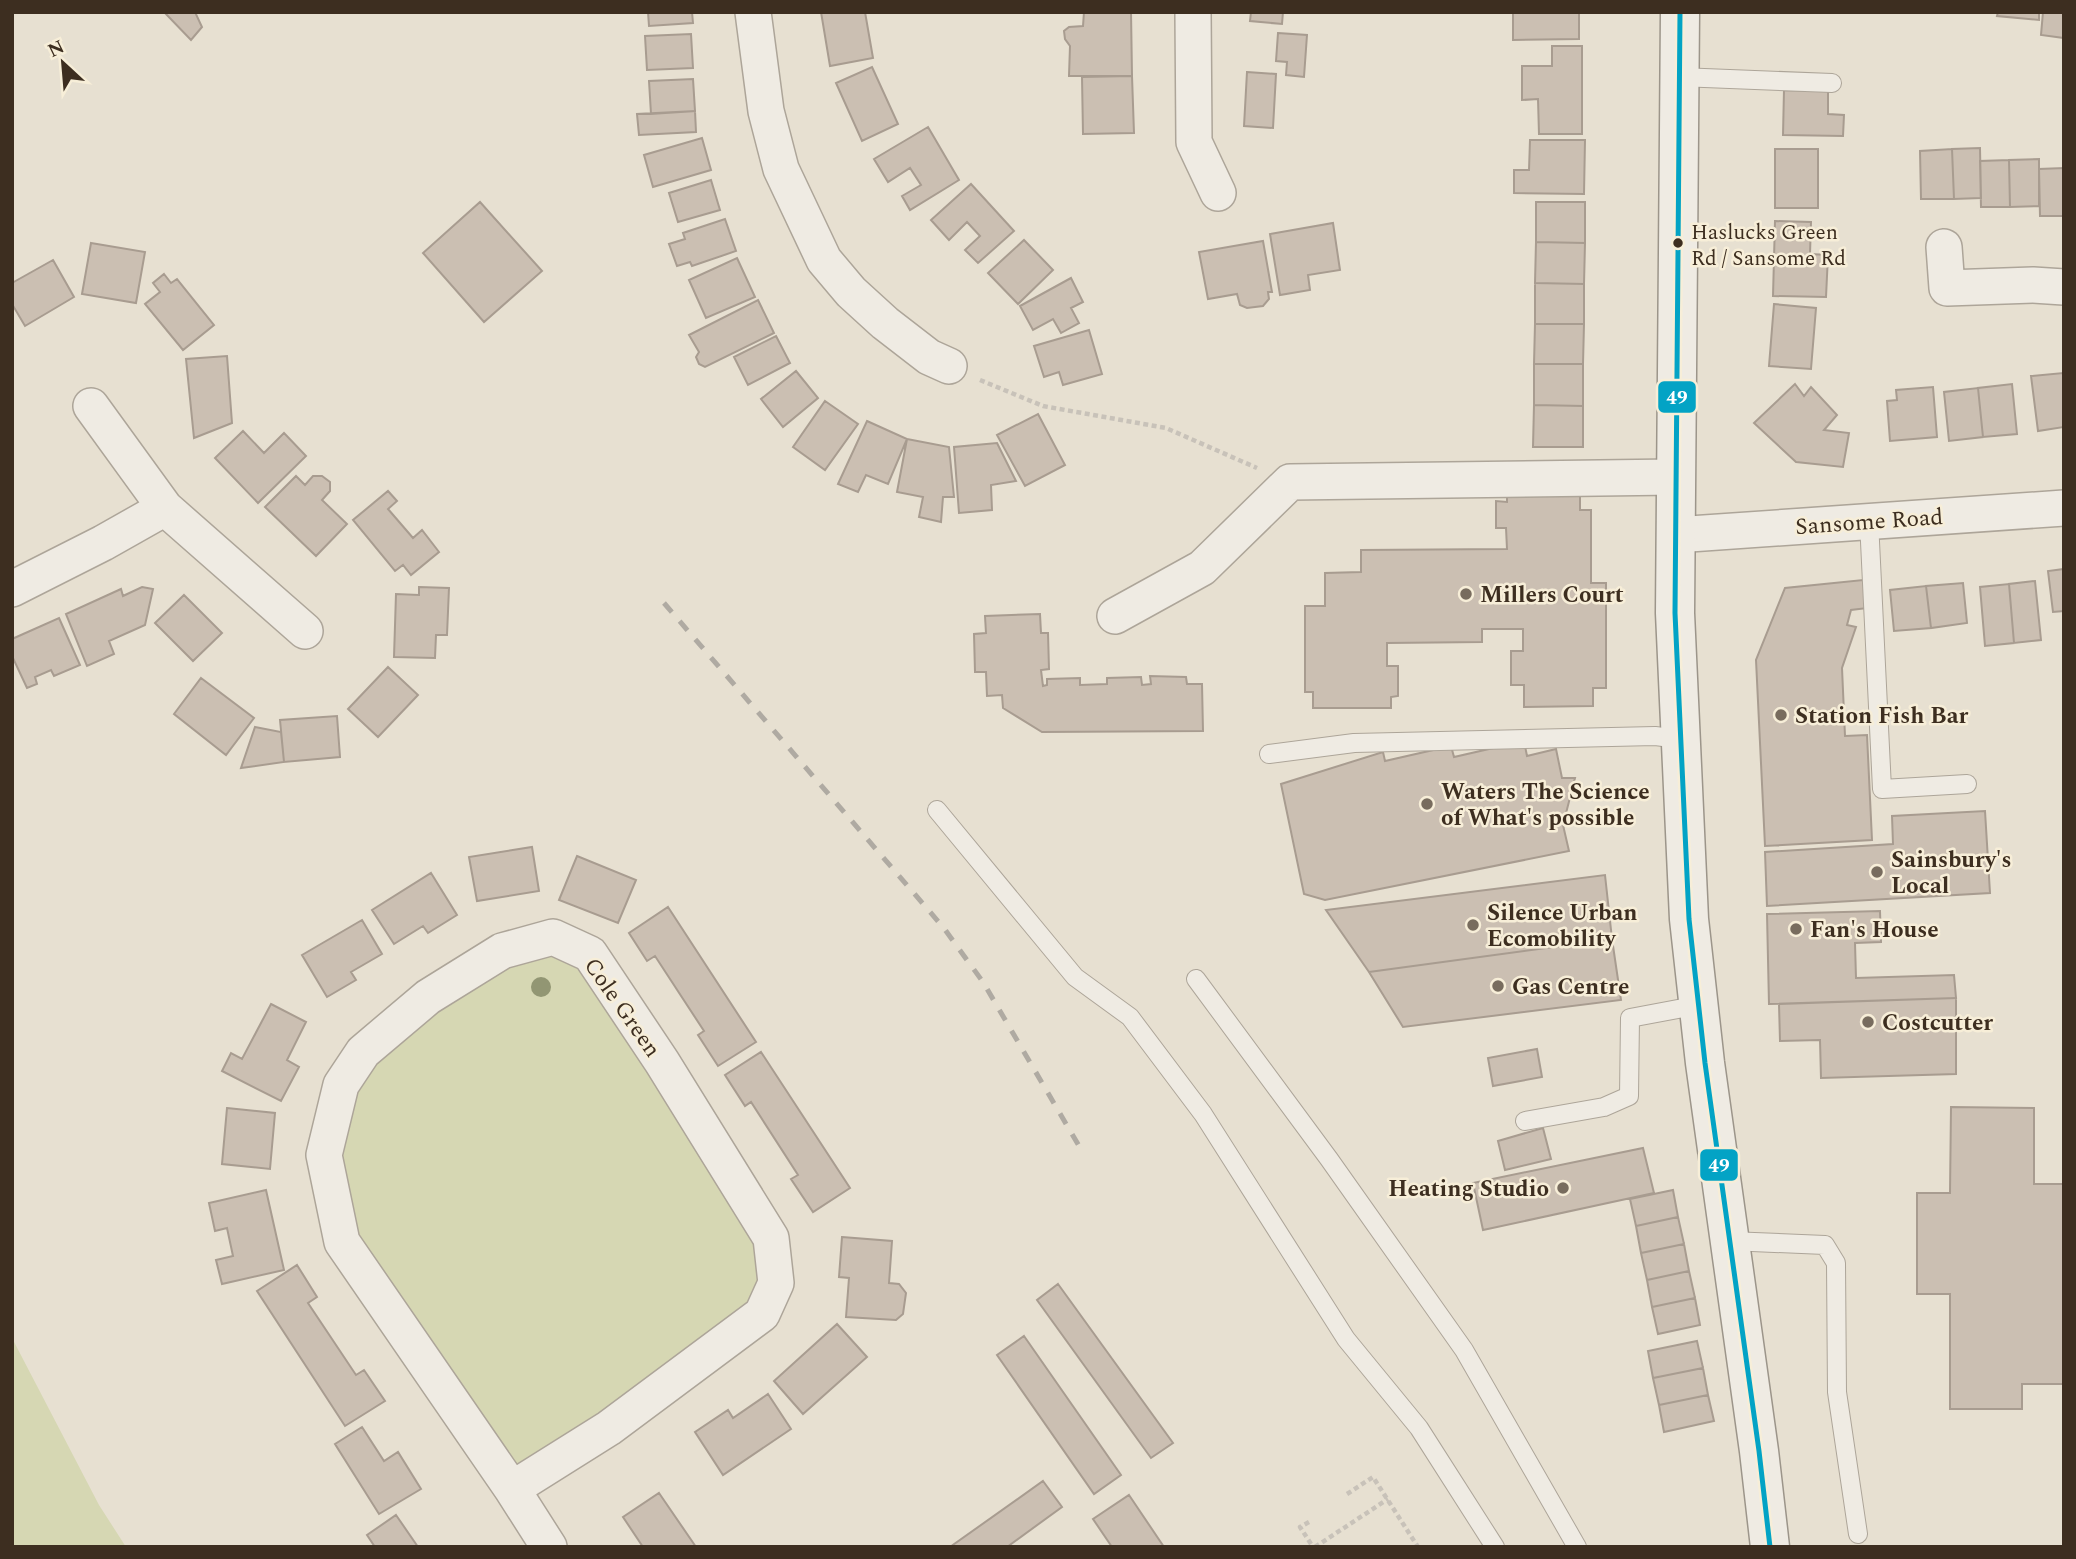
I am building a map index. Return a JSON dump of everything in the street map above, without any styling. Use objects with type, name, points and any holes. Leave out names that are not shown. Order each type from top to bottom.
[{"type":"street","points":[[753,12],[766,111],[782,169],[824,260],[851,292],[885,323],[929,357],[949,366]]},
{"type":"street","points":[[1193,12],[1195,142],[1218,193]]},
{"type":"street","points":[[1680,12],[1675,535],[1680,739],[1689,919],[1770,1547]]},
{"type":"street","points":[[1944,247],[1948,288],[2033,285],[2064,288]]},
{"type":"street","points":[[92,405],[165,508],[304,631]]},
{"type":"street","points":[[1115,616],[1202,568],[1290,482],[1675,477]]},
{"type":"street","points":[[12,589],[165,508]]},
{"type":"street","name":"Sansome Road","points":[[1675,535],[2064,508]]},
{"type":"street","name":"Cole Green","points":[[512,1489],[610,1428],[762,1314],[776,1283],[771,1238],[662,1062],[590,954],[553,937],[502,951],[428,997],[363,1052],[341,1085],[324,1154],[342,1242],[549,1547]]},
{"type":"lane","points":[[1679,78],[1832,83]]},
{"type":"lane","points":[[1869,521],[1882,789],[1967,784]]},
{"type":"lane","points":[[1269,754],[1354,743],[1655,736],[1680,739]]},
{"type":"lane","points":[[937,810],[1075,977],[1130,1017],[1203,1114],[1346,1339],[1419,1428],[1495,1547]]},
{"type":"lane","points":[[1196,979],[1329,1158],[1464,1350],[1577,1547]]},
{"type":"lane","points":[[1525,1121],[1604,1107],[1629,1096],[1630,1018],[1699,1005]]},
{"type":"lane","points":[[1729,1241],[1825,1245],[1836,1263],[1837,1392],[1858,1534]]},
{"type":"path","points":[[949,366],[1043,407],[1166,428],[1290,482]]},
{"type":"path","points":[[1347,1494],[1373,1477],[1418,1547]]},
{"type":"path","points":[[1309,1522],[1300,1527],[1314,1547],[1388,1499]]},
{"type":"green space","points":[[502,951],[590,954],[776,1283],[512,1489],[342,1242],[341,1085]]},
{"type":"green space","points":[[12,1338],[99,1505],[126,1547],[12,1547]]},
{"type":"building","points":[[164,12],[195,12],[202,27],[191,40]]},
{"type":"building","points":[[648,12],[692,12],[693,23],[649,26]]},
{"type":"building","points":[[821,12],[865,12],[873,58],[830,66]]},
{"type":"building","points":[[1084,12],[1131,12],[1132,76],[1069,76],[1070,46],[1064,31],[1069,27],[1083,26]]},
{"type":"building","points":[[1251,12],[1283,12],[1282,24],[1250,21]]},
{"type":"building","points":[[1513,12],[1579,12],[1579,39],[1513,40]]},
{"type":"building","points":[[1998,12],[2039,12],[2039,20],[1997,16]]},
{"type":"building","points":[[2043,12],[2064,12],[2064,38],[2041,35]]},
{"type":"building","points":[[1278,33],[1307,35],[1304,77],[1286,75],[1287,62],[1276,61]]},
{"type":"building","points":[[691,34],[693,68],[647,70],[645,36]]},
{"type":"building","points":[[1552,46],[1582,46],[1582,134],[1539,134],[1538,99],[1522,100],[1522,66],[1552,66]]},
{"type":"building","points":[[872,67],[898,124],[862,141],[836,83]]},
{"type":"building","points":[[1247,72],[1276,74],[1273,128],[1244,126]]},
{"type":"building","points":[[1132,76],[1134,133],[1083,134],[1082,77]]},
{"type":"building","points":[[693,79],[695,111],[651,114],[649,81]]},
{"type":"building","points":[[1784,90],[1828,91],[1828,114],[1844,115],[1843,136],[1783,135]]},
{"type":"building","points":[[695,111],[696,132],[639,135],[637,114]]},
{"type":"building","points":[[928,127],[959,180],[910,210],[902,196],[921,185],[910,168],[888,182],[874,159]]},
{"type":"building","points":[[702,138],[711,170],[653,187],[644,155]]},
{"type":"building","points":[[1530,140],[1585,140],[1584,194],[1514,193],[1514,170],[1529,170]]},
{"type":"building","points":[[1980,148],[1981,198],[1954,199],[1952,149]]},
{"type":"building","points":[[1775,149],[1818,149],[1818,208],[1775,208]]},
{"type":"building","points":[[1952,149],[1954,199],[1921,199],[1920,151]]},
{"type":"building","points":[[2039,159],[2039,206],[2010,207],[2009,160]]},
{"type":"building","points":[[2009,160],[2010,207],[1981,207],[1980,161]]},
{"type":"building","points":[[2064,168],[2064,216],[2040,216],[2039,169]]},
{"type":"building","points":[[711,180],[720,210],[678,222],[669,193]]},
{"type":"building","points":[[971,184],[1014,231],[978,263],[965,250],[980,236],[967,222],[949,240],[931,220]]},
{"type":"building","points":[[480,202],[542,271],[484,322],[423,253]]},
{"type":"building","points":[[1536,202],[1585,202],[1585,243],[1536,242]]},
{"type":"building","points":[[725,219],[736,251],[692,266],[690,262],[677,266],[669,244],[685,239],[683,233]]},
{"type":"building","points":[[1775,221],[1811,222],[1810,254],[1828,255],[1826,297],[1773,296]]},
{"type":"building","points":[[1333,223],[1340,270],[1308,275],[1310,290],[1280,295],[1270,234]]},
{"type":"building","points":[[1024,240],[1053,270],[1018,304],[988,273]]},
{"type":"building","points":[[1263,241],[1272,292],[1268,292],[1269,299],[1263,306],[1247,308],[1240,305],[1237,294],[1208,299],[1199,252]]},
{"type":"building","points":[[1536,242],[1585,243],[1584,284],[1535,283]]},
{"type":"building","points":[[91,243],[145,252],[136,303],[82,294]]},
{"type":"building","points":[[737,258],[755,297],[706,318],[689,280]]},
{"type":"building","points":[[53,260],[74,297],[25,326],[12,304],[12,283]]},
{"type":"building","points":[[164,274],[171,283],[177,279],[214,325],[183,350],[145,304],[160,292],[153,283]]},
{"type":"building","points":[[1071,278],[1083,302],[1071,308],[1079,323],[1061,333],[1053,319],[1033,330],[1020,306]]},
{"type":"building","points":[[1535,283],[1584,284],[1584,324],[1535,324]]},
{"type":"building","points":[[758,300],[774,333],[705,367],[699,364],[696,357],[699,352],[689,335]]},
{"type":"building","points":[[1774,304],[1816,308],[1811,369],[1769,366]]},
{"type":"building","points":[[1535,324],[1584,324],[1583,364],[1534,364]]},
{"type":"building","points":[[1089,330],[1102,374],[1063,385],[1059,372],[1044,377],[1034,346]]},
{"type":"building","points":[[776,336],[790,363],[748,385],[734,357]]},
{"type":"building","points":[[227,356],[232,423],[194,438],[186,359]]},
{"type":"building","points":[[1534,364],[1583,364],[1583,406],[1534,405]]},
{"type":"building","points":[[796,371],[818,398],[783,427],[761,399]]},
{"type":"building","points":[[2063,373],[2064,427],[2038,431],[2031,376]]},
{"type":"building","points":[[1795,384],[1804,396],[1811,387],[1837,415],[1824,430],[1849,433],[1843,467],[1796,462],[1754,423]]},
{"type":"building","points":[[2012,384],[2017,434],[1983,437],[1978,388]]},
{"type":"building","points":[[1933,387],[1937,437],[1890,441],[1887,401],[1897,400],[1896,390]]},
{"type":"building","points":[[1978,388],[1983,437],[1949,441],[1944,392]]},
{"type":"building","points":[[825,401],[858,424],[825,470],[793,447]]},
{"type":"building","points":[[1534,405],[1583,406],[1583,447],[1533,447]]},
{"type":"building","points":[[1038,414],[1065,465],[1025,486],[997,435]]},
{"type":"building","points":[[867,421],[907,439],[888,484],[866,475],[858,492],[838,484]]},
{"type":"building","points":[[243,431],[264,453],[284,433],[306,456],[258,503],[215,458]]},
{"type":"building","points":[[907,439],[949,447],[954,497],[943,497],[941,522],[919,517],[923,497],[897,492]]},
{"type":"building","points":[[997,443],[1016,481],[991,485],[992,510],[959,513],[954,447]]},
{"type":"building","points":[[296,476],[305,485],[313,476],[322,476],[330,482],[330,491],[322,500],[347,524],[316,556],[265,507]]},
{"type":"building","points":[[388,491],[397,501],[388,509],[413,538],[422,530],[439,552],[411,575],[403,565],[395,571],[353,520]]},
{"type":"building","name":"Millers Court","points":[[1580,491],[1580,510],[1591,510],[1591,583],[1606,583],[1606,688],[1593,688],[1593,706],[1524,707],[1524,685],[1511,685],[1511,651],[1523,651],[1523,629],[1482,629],[1482,642],[1387,643],[1387,666],[1398,666],[1398,696],[1391,697],[1391,708],[1313,708],[1313,692],[1305,692],[1305,606],[1325,606],[1325,573],[1361,572],[1361,550],[1507,549],[1506,528],[1496,528],[1496,501],[1507,502],[1507,492]]},
{"type":"building","points":[[2064,569],[2064,611],[2053,612],[2048,571]]},
{"type":"building","points":[[1863,580],[1868,608],[1851,610],[1847,625],[1856,627],[1842,668],[1845,736],[1867,735],[1872,840],[1765,846],[1756,660],[1785,588]]},
{"type":"building","points":[[2035,581],[2041,640],[2014,643],[2009,584]]},
{"type":"building","points":[[1963,583],[1967,623],[1931,628],[1926,586]]},
{"type":"building","points":[[2009,584],[2014,643],[1985,646],[1980,587]]},
{"type":"building","points":[[1926,586],[1931,628],[1894,631],[1890,590]]},
{"type":"building","points":[[142,587],[153,589],[145,625],[109,641],[114,654],[87,666],[66,614],[121,589],[123,596]]},
{"type":"building","points":[[419,587],[449,588],[447,635],[436,635],[435,658],[394,657],[396,594],[419,595]]},
{"type":"building","points":[[184,595],[222,633],[193,661],[155,623]]},
{"type":"building","points":[[1040,614],[1041,633],[1048,633],[1049,669],[1041,670],[1043,686],[1047,685],[1047,679],[1080,678],[1080,685],[1107,684],[1107,678],[1141,677],[1142,685],[1151,684],[1150,676],[1186,677],[1187,684],[1202,684],[1203,731],[1042,732],[1003,708],[1002,695],[987,696],[986,672],[975,672],[974,634],[986,633],[985,616]]},
{"type":"building","points":[[59,618],[80,665],[54,676],[51,670],[35,677],[37,684],[27,688],[12,656],[12,639]]},
{"type":"building","points":[[388,667],[418,695],[378,737],[348,709]]},
{"type":"building","points":[[201,678],[254,718],[226,755],[174,714]]},
{"type":"building","points":[[337,716],[340,757],[284,762],[280,720]]},
{"type":"building","points":[[255,727],[281,732],[284,762],[241,768]]},
{"type":"building","name":"Waters The Science of What's possible","points":[[1524,741],[1527,756],[1556,749],[1562,778],[1575,778],[1563,825],[1569,851],[1325,900],[1304,894],[1281,784],[1383,752],[1385,761],[1451,746],[1454,757]]},
{"type":"building","name":"Sainsbury's Local","points":[[1985,811],[1990,893],[1767,906],[1765,852],[1893,844],[1892,816]]},
{"type":"building","points":[[532,847],[539,891],[477,901],[469,857]]},
{"type":"building","points":[[577,856],[636,880],[618,923],[559,900]]},
{"type":"building","points":[[431,873],[457,915],[428,933],[423,926],[394,944],[372,910]]},
{"type":"building","name":"Silence Urban Ecomobility","points":[[1605,875],[1612,939],[1369,972],[1326,910]]},
{"type":"building","points":[[668,907],[756,1042],[718,1066],[698,1035],[704,1031],[655,956],[647,961],[629,933]]},
{"type":"building","points":[[1880,911],[1881,942],[1855,943],[1856,978],[1954,975],[1956,998],[1769,1004],[1767,914]]},
{"type":"building","points":[[362,920],[382,954],[351,972],[356,980],[327,997],[302,955]]},
{"type":"building","name":"Gas Centre","points":[[1612,939],[1621,1000],[1403,1027],[1369,972]]},
{"type":"building","name":"Costcutter","points":[[1956,998],[1956,1074],[1821,1078],[1820,1040],[1780,1041],[1779,1004]]},
{"type":"building","points":[[271,1004],[306,1022],[287,1060],[299,1067],[281,1101],[222,1071],[231,1053],[242,1059]]},
{"type":"building","points":[[1537,1049],[1542,1077],[1493,1086],[1488,1058]]},
{"type":"building","points":[[761,1052],[850,1188],[813,1212],[791,1179],[798,1175],[751,1102],[745,1106],[725,1075]]},
{"type":"building","points":[[1951,1107],[2034,1108],[2034,1184],[2064,1184],[2064,1384],[2022,1384],[2022,1409],[1950,1409],[1950,1294],[1917,1294],[1917,1193],[1950,1193]]},
{"type":"building","points":[[227,1108],[275,1113],[270,1169],[222,1164]]},
{"type":"building","points":[[1543,1128],[1551,1159],[1505,1170],[1498,1141]]},
{"type":"building","name":"Heating Studio","points":[[1643,1148],[1654,1193],[1483,1230],[1473,1183]]},
{"type":"building","points":[[266,1190],[284,1270],[222,1284],[216,1260],[233,1256],[227,1228],[215,1231],[209,1203]]},
{"type":"building","points":[[1673,1190],[1678,1217],[1636,1226],[1630,1199]]},
{"type":"building","points":[[1678,1217],[1684,1244],[1641,1253],[1636,1226]]},
{"type":"building","points":[[842,1237],[892,1241],[889,1283],[899,1284],[906,1293],[903,1314],[896,1320],[846,1317],[849,1278],[839,1277]]},
{"type":"building","points":[[1684,1244],[1689,1271],[1647,1280],[1641,1253]]},
{"type":"building","points":[[297,1265],[317,1297],[308,1303],[356,1375],[364,1370],[385,1401],[345,1426],[257,1291]]},
{"type":"building","points":[[1689,1271],[1695,1298],[1652,1307],[1647,1280]]},
{"type":"building","points":[[1058,1284],[1173,1443],[1151,1458],[1037,1300]]},
{"type":"building","points":[[1695,1298],[1700,1325],[1658,1334],[1652,1307]]},
{"type":"building","points":[[837,1324],[867,1357],[803,1414],[774,1381]]},
{"type":"building","points":[[1024,1336],[1121,1475],[1094,1494],[997,1355]]},
{"type":"building","points":[[1697,1341],[1703,1368],[1653,1378],[1648,1351]]},
{"type":"building","points":[[1703,1368],[1708,1395],[1659,1405],[1653,1378]]},
{"type":"building","points":[[768,1394],[791,1429],[723,1475],[695,1432],[728,1410],[733,1418]]},
{"type":"building","points":[[1708,1395],[1714,1421],[1664,1432],[1659,1405]]},
{"type":"building","points":[[362,1427],[384,1461],[398,1452],[421,1489],[379,1514],[335,1444]]},
{"type":"building","points":[[1043,1481],[1062,1507],[1007,1547],[950,1547]]},
{"type":"building","points":[[659,1493],[696,1547],[643,1547],[623,1517]]},
{"type":"building","points":[[1129,1495],[1164,1547],[1112,1547],[1093,1519]]},
{"type":"building","points":[[396,1515],[418,1547],[375,1547],[367,1535]]},
{"type":"railway","points":[[664,603],[943,927],[983,982],[1079,1146]]},
{"type":"transit line","name":"49","points":[[1680,12],[1675,613],[1689,919],[1705,1063],[1770,1547]]},
{"type":"place","name":"Haslucks Green Rd / Sansome Rd","points":[[1678,243]]},
{"type":"place","name":"Millers Court","points":[[1466,594]]},
{"type":"place","name":"Station Fish Bar","points":[[1781,715]]},
{"type":"place","name":"Waters The Science of What's possible","points":[[1427,804]]},
{"type":"place","name":"Sainsbury's Local","points":[[1877,872]]},
{"type":"place","name":"Silence Urban Ecomobility","points":[[1473,925]]},
{"type":"place","name":"Fan's House","points":[[1796,929]]},
{"type":"place","name":"Gas Centre","points":[[1498,986]]},
{"type":"place","name":"Costcutter","points":[[1868,1022]]},
{"type":"place","name":"Heating Studio","points":[[1563,1188]]}]
